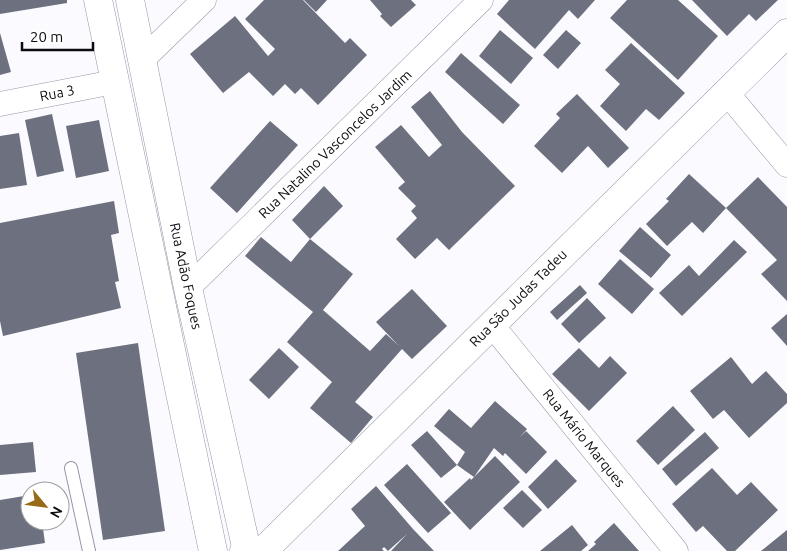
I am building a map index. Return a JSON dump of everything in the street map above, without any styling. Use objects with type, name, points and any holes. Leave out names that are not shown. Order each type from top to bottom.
[{"type":"main road","points":[[98,0],[213,551]]},
{"type":"main road","name":"Rua Adão Foques","points":[[130,0],[188,288],[253,551]]},
{"type":"main road","name":"Rua São Judas Tadeu","points":[[253,551],[491,324],[787,33]]},
{"type":"street","points":[[142,60],[204,0]]},
{"type":"street","name":"Rua Natalino Vasconcelos Jardim","points":[[188,288],[481,0]]},
{"type":"street","name":"Rua 3","points":[[0,104],[114,82]]},
{"type":"street","points":[[727,93],[787,165]]},
{"type":"street","name":"Rua Mário Marques","points":[[491,324],[676,551]]},
{"type":"lane","points":[[72,468],[88,551]]},
{"type":"building","points":[[0,0],[67,0],[67,3],[0,14]]},
{"type":"building","points":[[264,0],[303,0],[345,43],[350,38],[367,55],[318,105],[301,88],[295,94],[285,84],[273,96],[249,72],[223,93],[190,54],[235,16],[268,56],[275,49],[245,19]]},
{"type":"building","points":[[304,0],[327,0],[316,12]]},
{"type":"building","points":[[370,0],[411,0],[416,5],[391,27],[380,16],[382,14]]},
{"type":"building","points":[[509,0],[595,0],[578,19],[569,10],[535,49],[497,14]]},
{"type":"building","points":[[627,0],[678,0],[718,36],[678,80],[610,18]]},
{"type":"building","points":[[692,0],[778,0],[756,21],[749,14],[727,36]]},
{"type":"building","points":[[500,30],[533,58],[511,84],[479,56]]},
{"type":"building","points":[[566,30],[581,43],[558,69],[543,55]]},
{"type":"building","points":[[0,33],[11,72],[0,75]]},
{"type":"building","points":[[631,43],[685,93],[659,120],[646,109],[626,131],[600,106],[620,84],[605,70]]},
{"type":"building","points":[[461,53],[520,105],[503,124],[445,72]]},
{"type":"building","points":[[430,91],[462,132],[515,186],[449,250],[437,238],[415,259],[396,239],[417,218],[411,211],[416,206],[398,188],[405,182],[375,147],[401,125],[429,157],[442,145],[411,107]]},
{"type":"building","points":[[577,94],[629,148],[608,168],[588,146],[562,173],[534,146],[560,118],[556,114]]},
{"type":"building","points":[[52,114],[64,171],[37,177],[25,120]]},
{"type":"building","points":[[99,120],[109,171],[76,178],[66,126]]},
{"type":"building","points":[[270,121],[298,145],[237,213],[210,188]]},
{"type":"building","points":[[19,133],[27,185],[0,189],[0,136]]},
{"type":"building","points":[[689,174],[726,208],[703,233],[692,222],[667,246],[646,224],[669,201],[666,199]]},
{"type":"building","points":[[758,177],[787,207],[787,301],[761,274],[777,260],[726,208]]},
{"type":"building","points":[[324,186],[343,206],[310,239],[292,220]]},
{"type":"building","points":[[114,201],[119,233],[111,235],[119,281],[115,282],[121,308],[3,336],[0,321],[0,223]]},
{"type":"building","points":[[640,227],[671,255],[651,278],[619,251]]},
{"type":"building","points":[[261,237],[291,262],[310,239],[353,274],[323,310],[370,351],[386,334],[399,346],[376,322],[412,289],[447,326],[412,359],[402,349],[355,402],[373,417],[351,443],[310,408],[332,382],[287,342],[313,312],[245,256]]},
{"type":"building","points":[[734,240],[747,252],[682,316],[659,293],[689,265],[699,276]]},
{"type":"building","points":[[620,259],[654,289],[632,314],[598,284]]},
{"type":"building","points":[[580,285],[587,293],[557,320],[550,312]]},
{"type":"building","points":[[587,298],[606,318],[579,343],[561,324]]},
{"type":"building","points":[[787,314],[787,346],[771,328]]},
{"type":"building","points":[[138,343],[165,531],[103,540],[76,353]]},
{"type":"building","points":[[279,348],[299,367],[269,399],[249,380]]},
{"type":"building","points":[[579,348],[599,368],[610,356],[627,373],[589,411],[552,374]]},
{"type":"building","points":[[731,357],[752,384],[766,371],[787,394],[787,403],[749,438],[724,410],[713,419],[690,391]]},
{"type":"building","points":[[495,401],[527,429],[520,437],[526,431],[547,452],[526,474],[505,453],[503,456],[494,448],[474,477],[457,465],[465,452],[434,426],[449,409],[471,428]]},
{"type":"building","points":[[673,406],[695,430],[658,465],[636,441]]},
{"type":"building","points":[[427,431],[457,465],[441,478],[411,445]]},
{"type":"building","points":[[705,432],[719,448],[676,486],[662,469]]},
{"type":"building","points":[[33,442],[36,472],[0,475],[0,445]]},
{"type":"building","points":[[495,456],[520,482],[470,530],[444,502],[470,478],[471,480]]},
{"type":"building","points":[[556,459],[577,481],[548,509],[528,487]]},
{"type":"building","points":[[407,464],[451,513],[428,533],[384,485]]},
{"type":"building","points":[[712,468],[737,495],[751,482],[778,510],[735,551],[727,551],[703,526],[696,532],[672,504]]},
{"type":"building","points":[[376,486],[434,551],[391,551],[407,534],[388,551],[384,547],[382,549],[384,551],[338,551],[365,526],[351,509]]},
{"type":"building","points":[[522,490],[542,510],[523,528],[503,508]]},
{"type":"building","points":[[20,497],[20,531],[43,531],[45,543],[0,550],[0,500]]},
{"type":"building","points":[[614,523],[639,551],[588,551],[596,544],[594,542]]},
{"type":"building","points":[[572,525],[588,545],[581,551],[540,551]]},
{"type":"building","points":[[787,530],[787,551],[761,551]]}]
